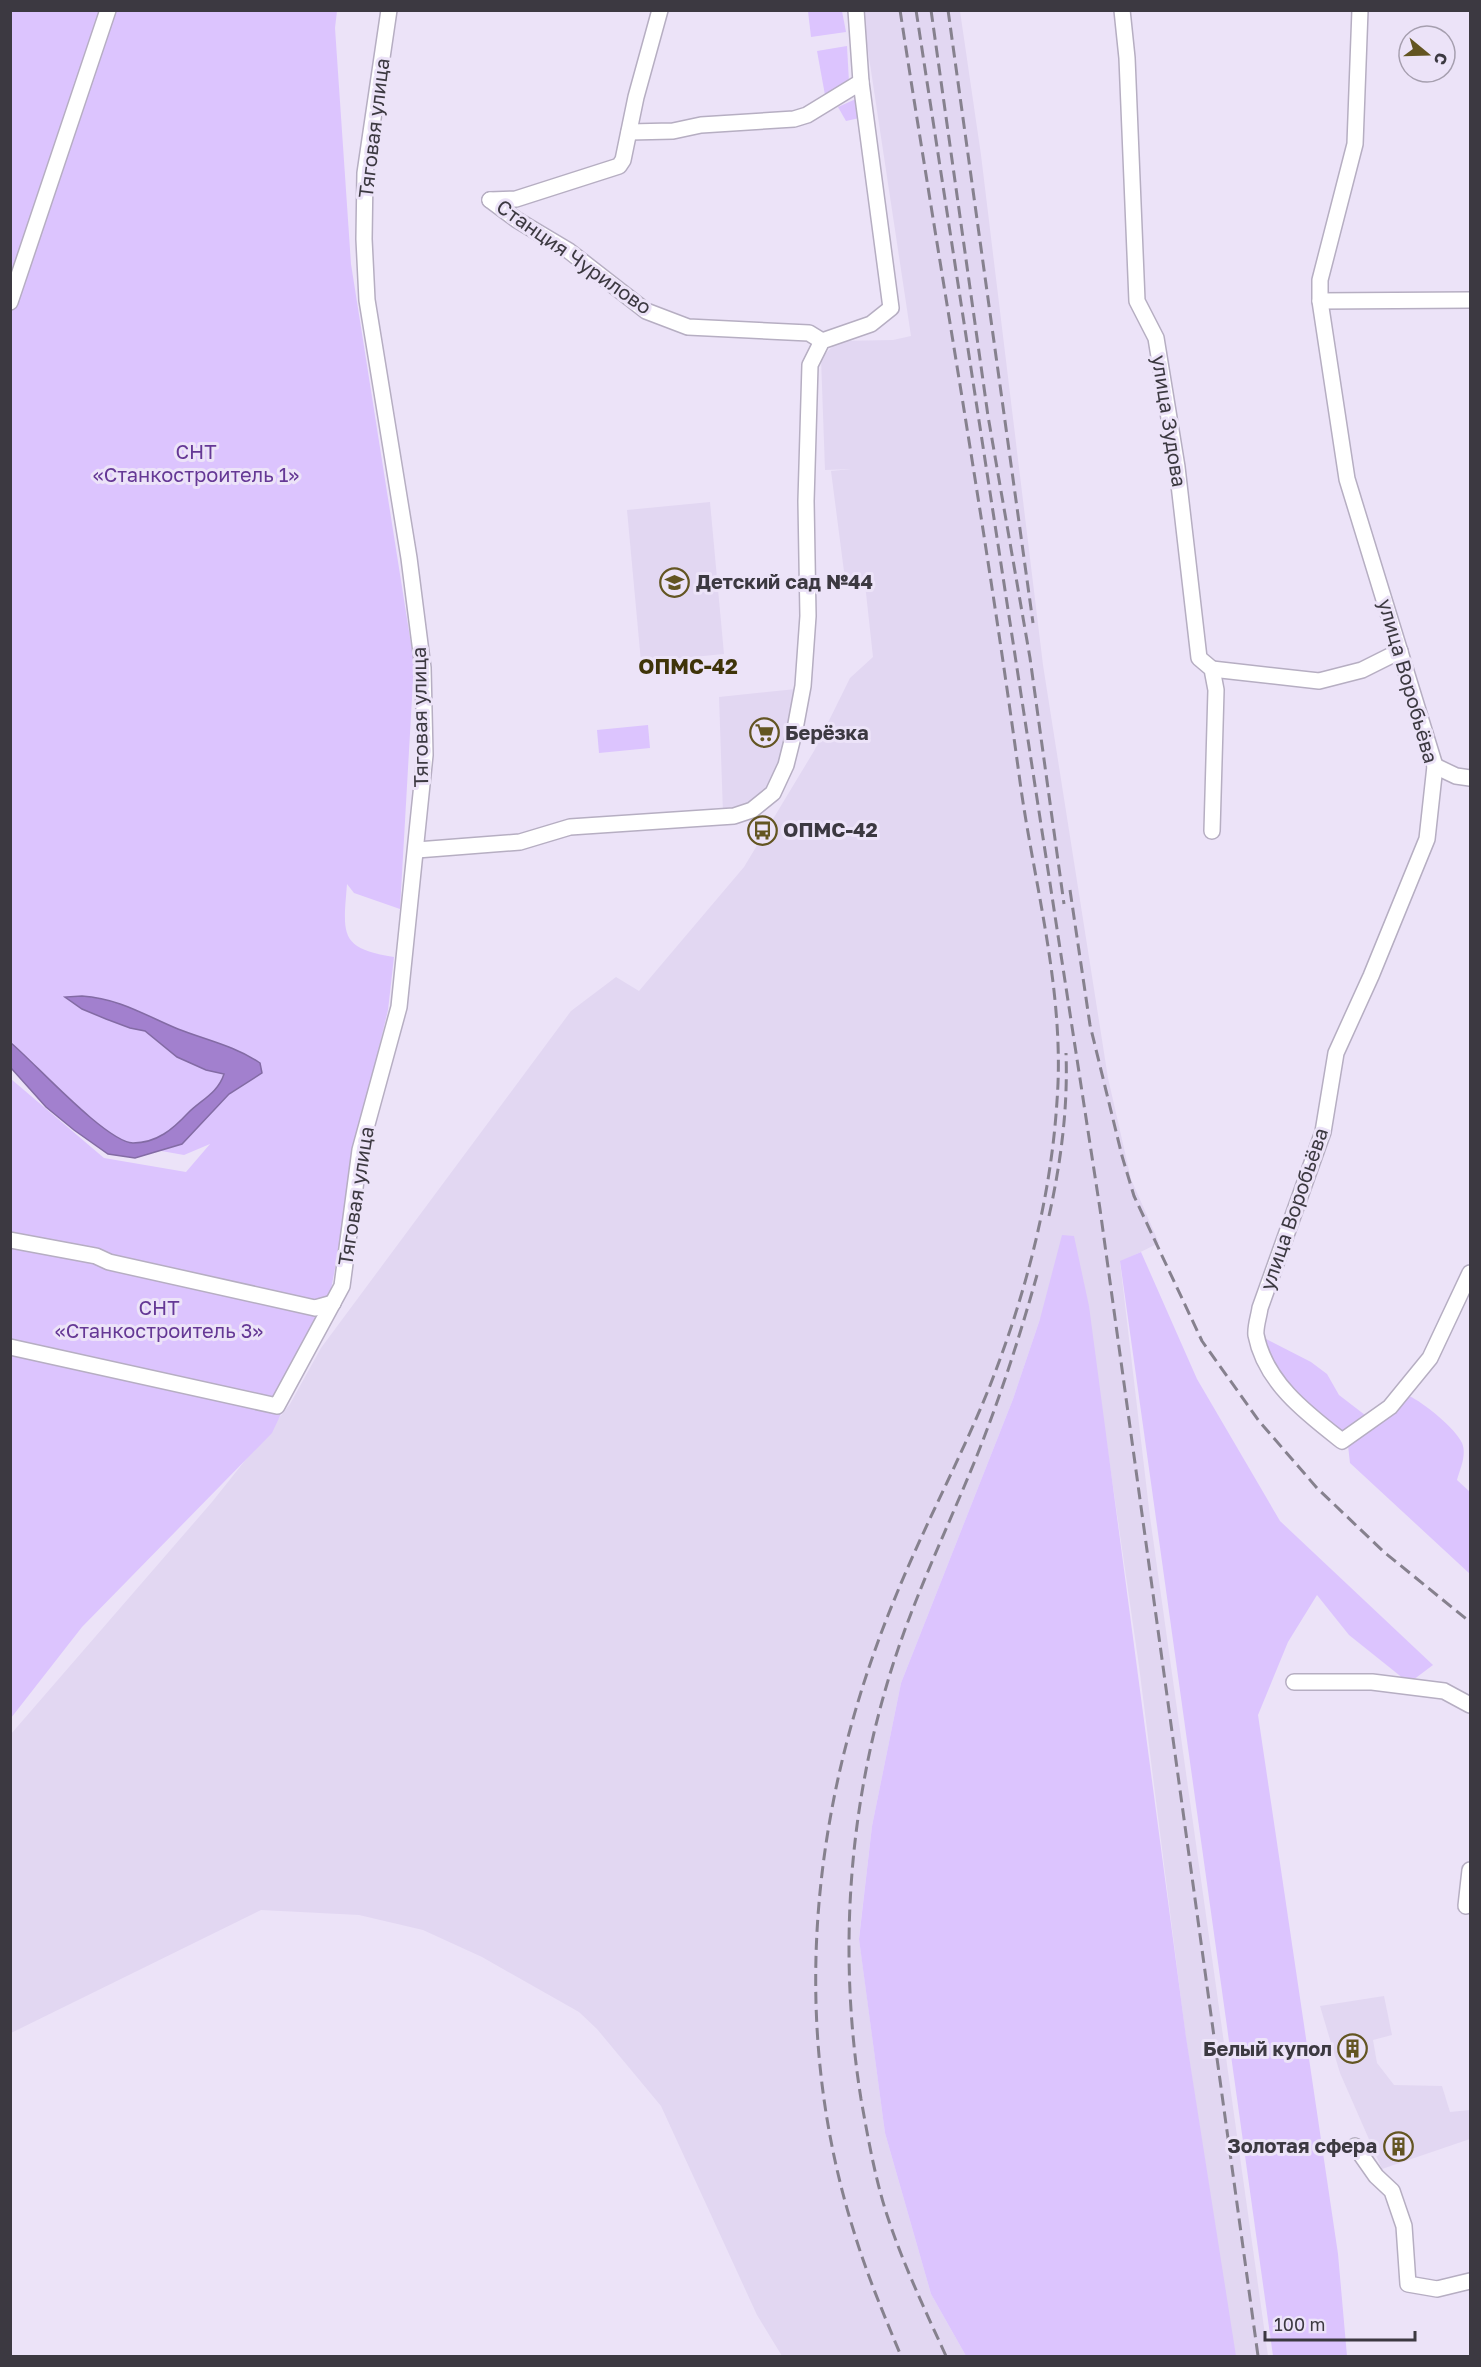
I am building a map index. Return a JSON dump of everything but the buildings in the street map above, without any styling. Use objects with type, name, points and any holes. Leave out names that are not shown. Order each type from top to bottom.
[{"type":"street","points":[[10,302],[108,10]]},
{"type":"street","name":"Тяговая улица","points":[[10,1347],[277,1406],[342,1286],[360,1150],[399,1007],[425,755],[423,668],[409,558],[367,300],[364,239],[365,173],[389,10]]},
{"type":"street","name":"Станция Чурилово","points":[[660,10],[645,61],[623,160],[619,166],[516,199],[490,200],[517,220],[569,251],[646,311],[688,327],[809,333],[822,341]]},
{"type":"street","points":[[417,850],[520,842],[570,827],[734,816],[752,810],[773,793],[786,765],[803,686],[808,616],[806,501],[810,365],[822,341],[871,324],[891,308],[861,82],[860,39],[856,10]]},
{"type":"street","name":"улица Зудова","points":[[1122,10],[1127,70],[1137,301],[1156,338],[1177,467],[1200,658],[1212,669],[1216,690],[1212,831]]},
{"type":"street","name":"улица Воробьёва","points":[[1360,10],[1354,144],[1320,280],[1320,301],[1347,480],[1435,766],[1426,839],[1371,976],[1336,1053],[1323,1132],[1260,1308],[1256,1333],[1266,1367],[1302,1410],[1342,1441],[1390,1407],[1430,1358],[1470,1273]]},
{"type":"street","points":[[629,132],[673,131],[701,125],[794,119],[807,115],[861,82]]},
{"type":"street","points":[[1320,301],[1470,300]]},
{"type":"street","points":[[1212,669],[1319,681],[1362,670],[1400,651]]},
{"type":"street","points":[[1435,766],[1456,776],[1470,778]]},
{"type":"street","points":[[10,1240],[96,1256],[109,1262],[315,1308],[333,1303]]},
{"type":"street","points":[[1294,1682],[1372,1682],[1444,1691],[1470,1705]]},
{"type":"street","points":[[1466,1906],[1470,1870]]},
{"type":"street","points":[[1355,2146],[1376,2176],[1392,2191],[1404,2226],[1408,2284],[1437,2289],[1470,2281]]},
{"type":"shaded area","points":[[862,11],[960,11],[981,155],[1043,665],[1108,1078],[1131,1179],[1159,1243],[1120,1262],[1150,1517],[1268,2356],[1235,2356],[1186,2039],[1139,1666],[1083,1279],[1040,1319],[1013,1399],[901,1683],[872,1826],[859,1938],[885,2133],[931,2294],[966,2356],[782,2356],[757,2315],[661,2106],[597,2029],[579,2012],[482,1957],[423,1930],[359,1915],[261,1910],[11,2033],[11,1734],[212,1502],[290,1404],[321,1348],[571,1011],[616,977],[639,991],[744,867],[814,751],[850,678],[873,657],[865,584],[846,587],[831,471],[851,469],[825,470],[821,358],[838,341],[893,340],[911,336]]},
{"type":"shaded area","name":"Детский сад №44","points":[[710,502],[724,654],[641,662],[627,510]]},
{"type":"shaded area","points":[[796,689],[787,743],[775,783],[761,800],[723,813],[719,697]]},
{"type":"shaded area","points":[[82,996],[121,1004],[178,1029],[230,1048],[260,1063],[262,1073],[229,1094],[182,1144],[135,1158],[108,1154],[46,1107],[11,1068],[11,1043],[70,1100],[106,1130],[133,1143],[150,1141],[170,1130],[218,1086],[224,1074],[206,1070],[177,1057],[145,1031],[130,1028],[82,1009],[65,997]]},
{"type":"shaded area","points":[[1384,1996],[1392,2035],[1373,2040],[1377,2063],[1394,2085],[1442,2086],[1450,2112],[1470,2110],[1470,2139],[1382,2169],[1340,2073],[1320,2006]]},
{"type":"green space","points":[[11,11],[337,11],[335,28],[351,264],[414,663],[400,909],[354,893],[347,884],[345,916],[348,936],[363,949],[394,957],[388,1010],[369,1089],[330,1295],[333,1303],[272,1433],[82,1627],[11,1718],[11,1079],[104,1158],[186,1172],[210,1144],[184,1155],[122,1144],[11,1055]]},
{"type":"green space","points":[[808,11],[842,11],[846,32],[811,37]]},
{"type":"green space","points":[[847,46],[849,82],[825,95],[817,51]]},
{"type":"green space","points":[[858,98],[864,117],[846,121],[838,107]]},
{"type":"green space","points":[[648,725],[650,748],[599,753],[597,730]]},
{"type":"green space","points":[[1062,1235],[1074,1236],[1089,1306],[1186,2037],[1236,2356],[966,2356],[931,2294],[885,2133],[859,1939],[872,1826],[901,1683],[1013,1399],[1040,1319]]},
{"type":"green space","points":[[1141,1252],[1197,1379],[1280,1521],[1433,1665],[1409,1683],[1349,1635],[1317,1595],[1288,1642],[1258,1715],[1338,2254],[1347,2356],[1273,2356],[1120,1261]]},
{"type":"green space","points":[[1264,1338],[1311,1362],[1327,1374],[1339,1395],[1378,1425],[1409,1396],[1430,1410],[1459,1437],[1464,1452],[1457,1480],[1470,1492],[1470,1574],[1350,1463],[1347,1437],[1316,1424],[1271,1367]]},
{"type":"railway","points":[[900,10],[978,497],[1027,828],[1048,944],[1057,1022],[1058,1061],[1057,1101],[1049,1173],[1026,1280],[991,1383],[908,1567],[868,1670],[845,1749],[828,1829],[818,1909],[816,1990],[820,2071],[833,2152],[859,2248],[901,2356]]},
{"type":"railway","points":[[916,10],[1100,1209],[1258,2356]]},
{"type":"railway","points":[[931,10],[988,416],[1030,658],[1064,904]]},
{"type":"railway","points":[[948,10],[1033,623]]},
{"type":"railway","points":[[1070,890],[1090,1025],[1122,1156],[1134,1196],[1202,1341],[1259,1421],[1317,1488],[1384,1552],[1470,1622]]},
{"type":"railway","points":[[1049,1216],[1063,1135],[1066,1053]]},
{"type":"railway","points":[[946,2356],[893,2233],[872,2158],[861,2099],[850,1995],[849,1943],[855,1838],[873,1735],[896,1656],[916,1600],[992,1416],[1037,1275]]},
{"type":"place","name":"Детский сад №44","points":[[675,582]]},
{"type":"place","name":"Берёзка","points":[[764,733]]},
{"type":"place","name":"ОПМС-42","points":[[762,830]]},
{"type":"place","name":"Белый купол","points":[[1353,2049]]},
{"type":"place","name":"Золотая сфера","points":[[1398,2146]]},
{"type":"district","name":"ОПМС-42","points":[[688,667]]},
{"type":"park label","name":"СНТ «Станкостроитель 1»","points":[[196,464]]},
{"type":"park label","name":"СНТ «Станкостроитель 3»","points":[[159,1320]]}]
